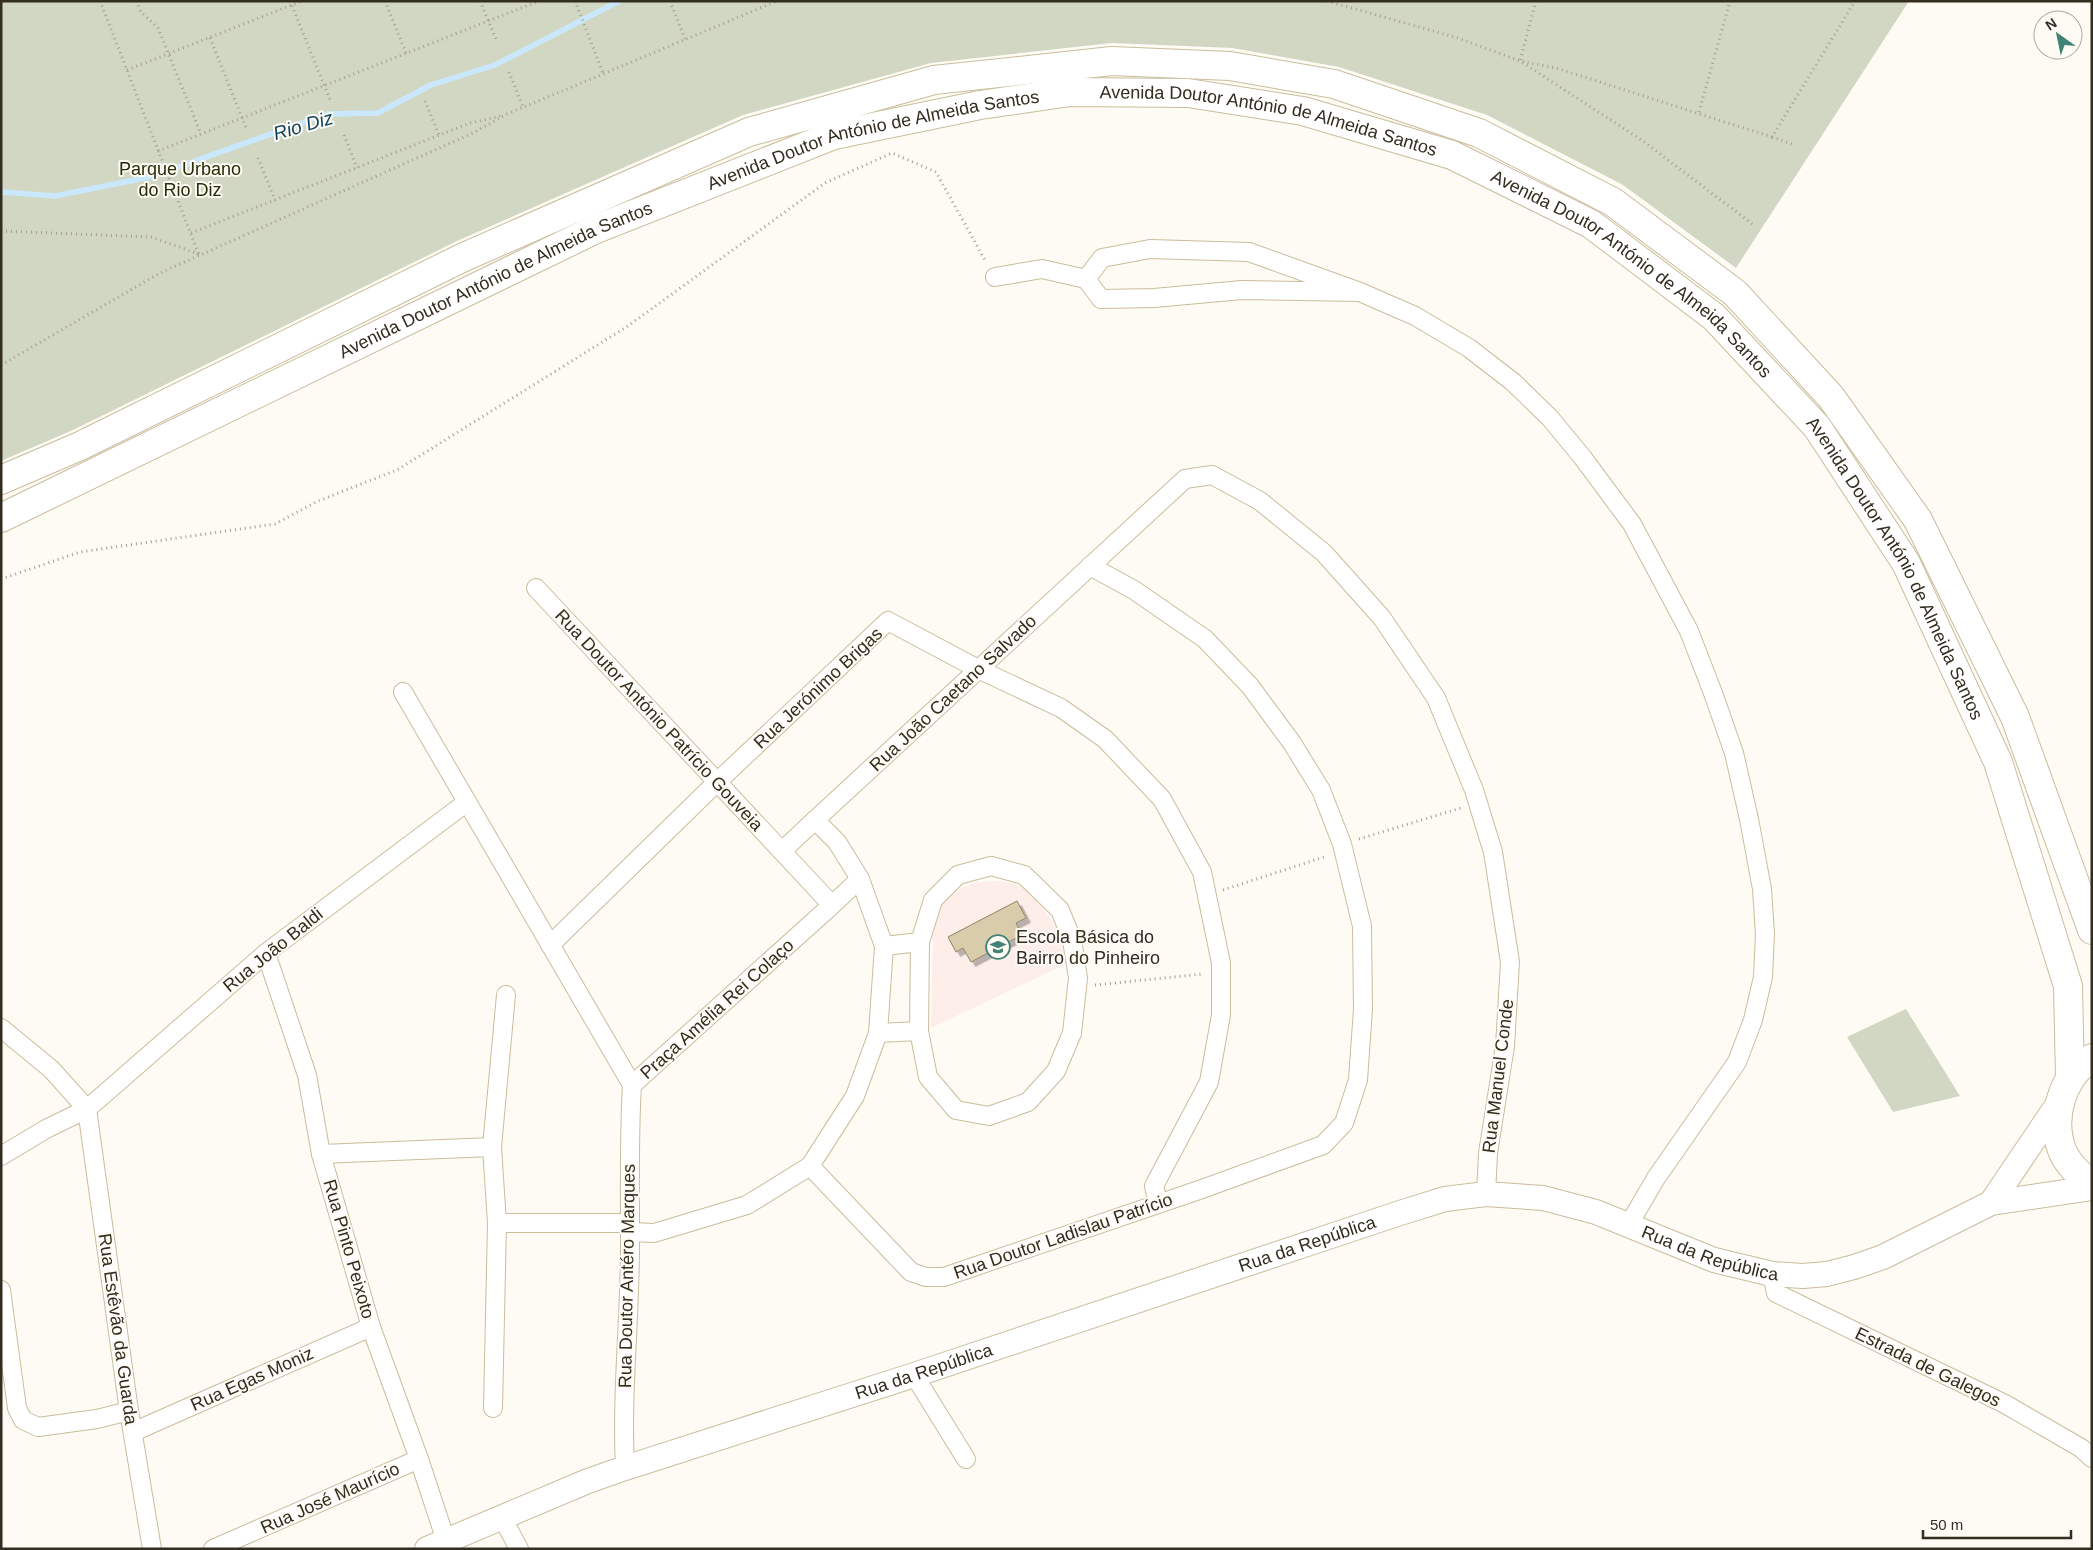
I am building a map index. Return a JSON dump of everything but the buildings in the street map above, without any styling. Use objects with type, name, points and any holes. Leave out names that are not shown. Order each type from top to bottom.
[{"type":"highway","name":"Avenida Doutor António de Almeida Santos","points":[[1,480],[80,446],[464,257],[749,132],[934,80],[1112,61],[1230,66],[1334,84],[1479,133],[1613,202],[1735,293],[1831,397],[1918,520],[2011,708],[2092,930]]},
{"type":"highway","name":"Avenida Doutor António de Almeida Santos","points":[[1,518],[596,228],[834,135],[980,104],[1070,92],[1188,93],[1303,111],[1452,155],[1591,224],[1714,317],[1817,427],[1906,563],[1998,762],[2068,986],[2065,1090],[2057,1126],[2062,1150],[2075,1171],[2092,1187]]},
{"type":"highway","points":[[2065,1090],[2086,1061],[2092,1058]]},
{"type":"street","points":[[1086,279],[1102,258],[1150,249],[1249,252],[1360,292],[1415,316],[1469,348],[1513,382],[1550,418],[1583,458],[1632,524],[1689,631],[1734,753],[1750,818],[1762,889],[1765,934],[1763,977],[1753,1020],[1737,1062],[1656,1178],[1628,1226]]},
{"type":"street","points":[[995,277],[1042,269],[1086,279],[1101,299],[1154,298],[1242,290],[1360,292]]},
{"type":"street","name":"Rua Manuel Conde","points":[[1090,566],[1185,479],[1212,475],[1260,501],[1324,553],[1382,618],[1436,698],[1478,803],[1493,852],[1510,962],[1506,1046],[1488,1153],[1486,1194]]},
{"type":"street","points":[[1090,566],[1134,590],[1205,639],[1250,686],[1292,743],[1321,790],[1343,847]]},
{"type":"street","name":"Rua João Caetano Salvado","points":[[815,820],[1090,566]]},
{"type":"street","name":"Rua Doutor António Patrício Gouveia","points":[[536,588],[716,783],[832,905]]},
{"type":"street","name":"Rua Jerónimo Brigas","points":[[716,783],[888,621],[978,670]]},
{"type":"street","points":[[978,670],[1061,708],[1105,739],[1162,799],[1202,872],[1221,972],[1221,1015],[1208,1082],[1154,1186],[1158,1203]]},
{"type":"street","name":"Praça Amélia Rei Colaço","points":[[403,692],[632,1085],[832,905]]},
{"type":"street","points":[[550,945],[716,783]]},
{"type":"street","name":"Rua João Baldi","points":[[1,1156],[46,1129],[87,1109],[266,953],[467,802]]},
{"type":"street","points":[[497,1223],[630,1227],[654,1233],[747,1206],[810,1166],[856,1096],[878,1033],[884,946],[860,880],[837,842],[815,820],[782,851]]},
{"type":"street","name":"Rua Doutor Ladislau Patrício","points":[[810,1166],[911,1272],[926,1277],[944,1277],[1323,1145],[1344,1123],[1358,1080],[1363,1009],[1362,926],[1343,847]]},
{"type":"street","points":[[991,866],[1024,875],[1060,910],[1072,940],[1078,978],[1072,1033],[1056,1071],[1028,1102],[989,1116],[956,1110],[928,1077],[919,1032],[920,942],[933,900],[958,875],[991,866]]},
{"type":"street","points":[[832,905],[860,880]]},
{"type":"street","points":[[884,946],[920,942]]},
{"type":"street","name":"Rua Pinto Peixoto","points":[[266,953],[307,1075],[321,1154],[371,1327],[419,1459],[437,1545]]},
{"type":"street","points":[[493,1408],[497,1223],[492,1147],[506,995]]},
{"type":"street","points":[[1,1028],[51,1069],[87,1109]]},
{"type":"street","points":[[878,1033],[919,1032]]},
{"type":"street","name":"Rua Doutor Antéro Marques","points":[[624,1468],[623,1428],[630,1227],[629,1131],[632,1085]]},
{"type":"street","points":[[1991,1203],[2065,1090]]},
{"type":"street","name":"Rua Estêvão da Guarda","points":[[87,1109],[129,1411],[152,1549]]},
{"type":"street","points":[[321,1154],[492,1147]]},
{"type":"street","points":[[1991,1203],[2092,1187]]},
{"type":"street","name":"Rua da República","points":[[437,1545],[588,1481],[624,1468],[914,1375],[1445,1199],[1486,1194],[1543,1198],[1596,1212],[1714,1260],[1772,1274],[1803,1276],[1827,1274],[1883,1257],[1991,1203]]},
{"type":"street","name":"Estrada de Galegos","points":[[1772,1274],[1776,1293],[2005,1404],[2080,1448],[2092,1458]]},
{"type":"street","points":[[1,1290],[7,1372],[17,1408],[23,1420],[38,1427],[97,1419],[129,1411]]},
{"type":"street","name":"Rua Egas Moniz","points":[[133,1432],[371,1327]]},
{"type":"street","points":[[914,1375],[966,1459]]},
{"type":"street","name":"Rua José Maurício","points":[[213,1549],[419,1459]]},
{"type":"street","points":[[502,1517],[518,1549]]},
{"type":"path","points":[[100,1],[199,254]]},
{"type":"path","points":[[136,1],[141,12],[158,28],[201,134]]},
{"type":"path","points":[[127,70],[210,38],[291,3],[302,1]]},
{"type":"path","points":[[385,1],[406,53]]},
{"type":"path","points":[[480,1],[496,39]]},
{"type":"path","points":[[158,151],[539,1]]},
{"type":"path","points":[[575,1],[602,73]]},
{"type":"path","points":[[670,1],[685,39]]},
{"type":"path","points":[[1,365],[160,273],[199,254],[473,133],[523,107],[766,3],[777,1]]},
{"type":"path","points":[[1327,1],[1458,38],[1520,61],[1556,68],[1699,112],[1792,144]]},
{"type":"path","points":[[1520,61],[1536,1]]},
{"type":"path","points":[[1699,112],[1730,1]]},
{"type":"path","points":[[1772,137],[1855,1]]},
{"type":"path","points":[[291,3],[330,102]]},
{"type":"path","points":[[210,38],[247,130]]},
{"type":"path","points":[[1520,61],[1643,141],[1755,226]]},
{"type":"path","points":[[509,72],[523,107]]},
{"type":"path","points":[[425,101],[439,136]]},
{"type":"path","points":[[191,234],[470,123],[505,115]]},
{"type":"path","points":[[344,135],[357,168]]},
{"type":"path","points":[[1,579],[80,552],[275,524],[318,501],[397,470],[628,326],[825,183],[892,154],[936,172],[995,277]]},
{"type":"path","points":[[258,158],[275,200]]},
{"type":"path","points":[[1,231],[151,237],[199,254]]},
{"type":"path","points":[[1207,895],[1343,847],[1478,803]]},
{"type":"path","points":[[1077,987],[1221,972]]},
{"type":"shaded area","name":"Escola Básica do Bairro do Pinheiro","points":[[999,881],[1017,884],[1031,893],[1053,922],[1061,940],[1066,964],[931,1028],[933,931],[937,914],[944,901],[961,888],[978,882]]},
{"type":"green space","name":"Parque Urbano do Rio Diz","points":[[1,1],[1909,1],[1736,268],[1623,185],[1487,115],[1339,67],[1232,48],[1112,43],[931,63],[743,115],[457,241],[73,430],[1,461]]},
{"type":"green space","points":[[1906,1009],[1960,1096],[1893,1112],[1847,1037]]},
{"type":"waterway","name":"Rio Diz","points":[[1,192],[55,196],[150,177],[327,114],[378,113],[431,85],[495,65],[619,1]]},
{"type":"place","name":"Escola Básica do Bairro do Pinheiro","points":[[998,947]]}]
